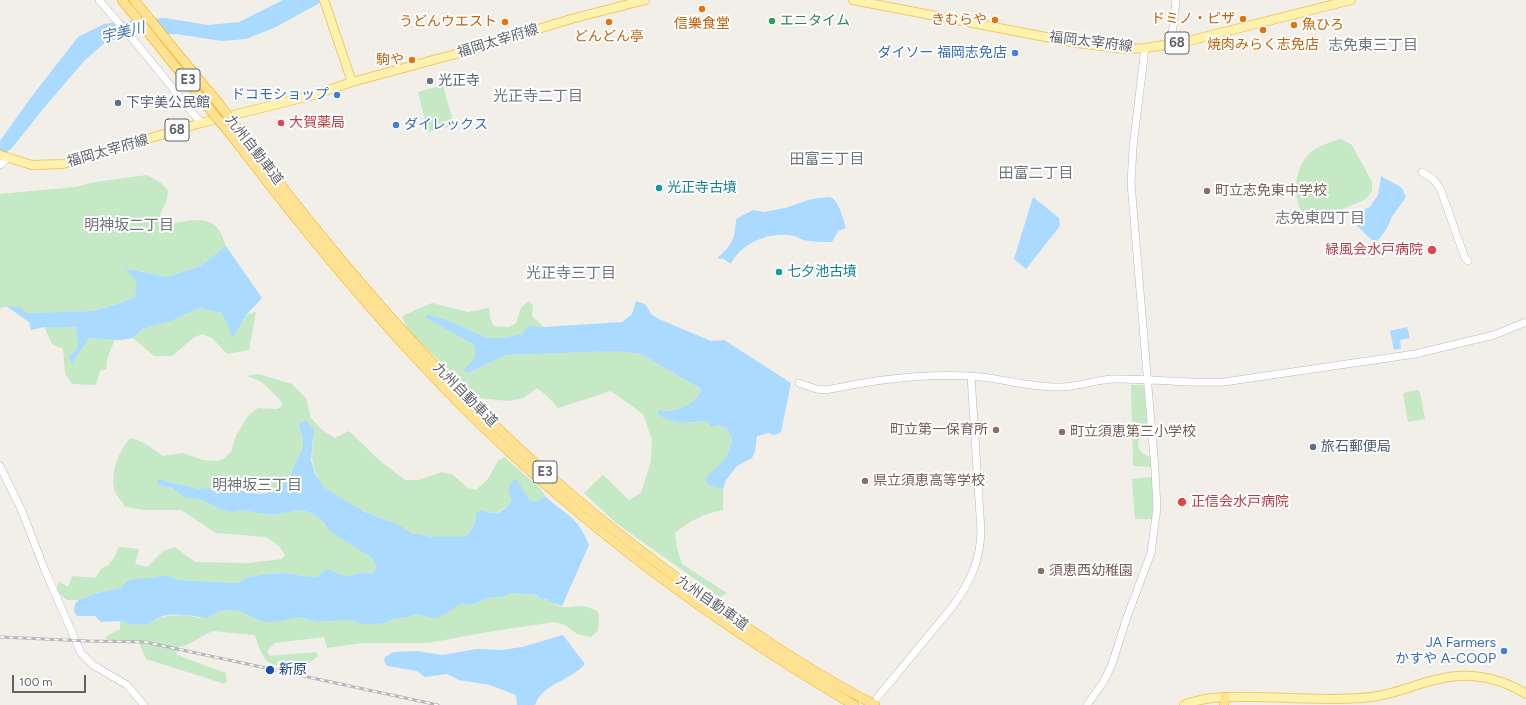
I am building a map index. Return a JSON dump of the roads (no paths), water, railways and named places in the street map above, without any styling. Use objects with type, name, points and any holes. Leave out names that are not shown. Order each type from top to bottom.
[{"type":"highway","name":"九州自動車道","points":[[122,0],[142,9],[337,254],[404,332],[486,418],[535,463],[618,534],[698,594],[769,643],[817,673],[876,701]]},
{"type":"highway","name":"九州自動車道","points":[[132,4],[167,54],[208,107],[262,176],[336,266],[397,338],[480,424],[534,474],[612,541],[693,601],[765,651],[854,705]]},
{"type":"main road","name":"福岡太宰府線","points":[[4,156],[32,165],[63,164],[201,123],[314,95],[352,82],[462,52],[571,19],[645,0]]},
{"type":"main road","name":"福岡太宰府線","points":[[853,0],[1077,43],[1127,49],[1171,45],[1351,0]]},
{"type":"main road","points":[[325,2],[352,82]]},
{"type":"main road","points":[[1184,705],[1194,701],[1225,702],[1373,697],[1442,678],[1457,676],[1473,676],[1499,681],[1518,688],[1526,694]]},
{"type":"street","points":[[99,0],[201,123]]},
{"type":"street","points":[[1171,45],[1176,0]]},
{"type":"street","points":[[1086,705],[1104,681],[1112,664],[1127,617],[1151,553],[1156,523],[1157,496],[1131,183],[1132,147],[1145,48]]},
{"type":"street","points":[[0,165],[4,156]]},
{"type":"street","points":[[1422,172],[1433,179],[1440,188],[1465,258],[1468,261]]},
{"type":"street","points":[[799,383],[816,389],[826,390],[894,378],[971,376],[1005,380],[1034,386],[1063,387],[1100,380],[1147,378],[1224,382],[1415,354],[1455,346],[1494,335],[1526,322]]},
{"type":"street","points":[[876,701],[960,597],[977,564],[981,531],[971,376]]},
{"type":"street","points":[[0,466],[22,512],[44,568],[81,653],[93,665],[127,685],[144,705]]},
{"type":"water","name":"宇美川","points":[[283,0],[325,0],[276,27],[246,39],[222,41],[176,34],[138,35],[107,41],[85,60],[12,148],[0,158],[0,141],[29,100],[78,37],[104,24],[129,21],[165,18],[208,25],[239,22]]},
{"type":"water","points":[[1381,176],[1402,188],[1406,197],[1391,218],[1385,231],[1375,243],[1352,221],[1353,214],[1370,207],[1378,195]]},
{"type":"water","points":[[830,197],[836,202],[846,228],[838,231],[832,242],[807,241],[791,235],[772,236],[748,245],[741,250],[731,264],[722,258],[717,258],[732,242],[735,232],[736,219],[753,210],[764,212],[785,208],[812,199]]},
{"type":"water","points":[[1033,197],[1059,218],[1060,226],[1026,269],[1014,259]]},
{"type":"water","points":[[226,246],[262,298],[246,315],[233,338],[222,313],[200,308],[171,321],[142,329],[133,338],[121,340],[89,338],[72,363],[69,357],[78,347],[76,327],[44,327],[31,330],[29,322],[6,306],[20,307],[27,313],[92,311],[118,304],[135,297],[136,281],[125,268],[167,277],[200,266]]},
{"type":"water","points":[[636,301],[645,304],[652,315],[661,320],[711,341],[724,340],[791,383],[781,432],[775,435],[769,433],[757,436],[755,451],[752,458],[737,466],[726,480],[723,489],[706,484],[706,478],[726,458],[732,440],[727,429],[718,425],[712,427],[706,421],[687,423],[675,422],[658,414],[658,410],[671,411],[689,404],[694,401],[701,389],[641,354],[617,351],[506,355],[468,373],[464,370],[474,359],[475,349],[473,344],[426,318],[427,315],[445,319],[487,338],[502,338],[522,334],[529,326],[544,327],[622,322],[632,314]]},
{"type":"water","points":[[1407,327],[1410,338],[1400,340],[1401,348],[1394,350],[1390,331]]},
{"type":"water","points":[[305,420],[314,429],[311,460],[315,474],[324,487],[363,511],[399,525],[412,534],[421,534],[431,537],[465,537],[473,527],[476,514],[481,510],[497,513],[509,505],[512,500],[508,490],[513,480],[517,480],[529,500],[536,502],[545,496],[571,517],[583,532],[589,545],[562,606],[550,602],[547,599],[543,600],[537,595],[511,593],[503,597],[492,597],[470,605],[460,604],[437,618],[416,614],[408,617],[393,619],[384,623],[371,624],[362,624],[351,620],[317,622],[299,617],[266,622],[233,610],[220,611],[207,618],[185,615],[162,616],[149,624],[134,625],[120,621],[101,622],[95,616],[77,616],[74,611],[75,604],[79,600],[97,593],[121,588],[127,581],[141,578],[152,578],[166,575],[178,580],[238,583],[248,577],[267,574],[287,573],[316,577],[327,569],[345,576],[361,572],[371,574],[375,571],[376,567],[373,559],[331,532],[322,520],[313,514],[302,510],[273,515],[239,510],[232,512],[217,508],[202,500],[184,497],[172,488],[160,486],[157,482],[160,478],[165,481],[199,489],[224,488],[260,494],[267,493],[289,481],[292,470],[302,449],[303,440],[299,428],[300,423]]},
{"type":"water","points":[[563,635],[585,664],[579,670],[550,687],[539,698],[535,705],[517,705],[516,695],[490,685],[459,680],[447,674],[425,677],[417,671],[387,666],[384,661],[385,657],[393,652],[417,651],[442,655],[476,649],[502,650],[522,647]]},
{"type":"railway","points":[[0,637],[145,642],[438,705]]},
{"type":"place","name":"信樂食堂","points":[[702,9]]},
{"type":"place","name":"ドミノ・ピザ","points":[[1243,19]]},
{"type":"place","name":"きむらや","points":[[995,20]]},
{"type":"place","name":"エニタイム","points":[[772,21]]},
{"type":"place","name":"うどんウエスト","points":[[505,22]]},
{"type":"place","name":"どんどん亭","points":[[609,22]]},
{"type":"place","name":"魚ひろ","points":[[1294,25]]},
{"type":"place","name":"焼肉みらく志免店","points":[[1263,30]]},
{"type":"place","name":"ダイソー 福岡志免店","points":[[1015,53]]},
{"type":"place","name":"駒や","points":[[412,60]]},
{"type":"place","name":"光正寺","points":[[430,81]]},
{"type":"place","name":"ドコモショップ","points":[[337,95]]},
{"type":"place","name":"下宇美公民館","points":[[118,103]]},
{"type":"place","name":"大賀薬局","points":[[281,123]]},
{"type":"place","name":"ダイレックス","points":[[396,125]]},
{"type":"place","name":"光正寺古墳","points":[[659,188]]},
{"type":"place","name":"町立志免東中学校","points":[[1207,191]]},
{"type":"place","name":"緑風会水戸病院","points":[[1432,250]]},
{"type":"place","name":"七夕池古墳","points":[[779,272]]},
{"type":"place","name":"町立第一保育所","points":[[996,430]]},
{"type":"place","name":"町立須恵第三小学校","points":[[1062,432]]},
{"type":"place","name":"旅石郵便局","points":[[1313,447]]},
{"type":"place","name":"県立須恵高等学校","points":[[865,481]]},
{"type":"place","name":"正信会水戸病院","points":[[1182,502]]},
{"type":"place","name":"須恵西幼稚園","points":[[1041,571]]},
{"type":"place","name":"JA Farmers かすや A-COOP","points":[[1504,651]]},
{"type":"place","name":"新原","points":[[270,670]]},
{"type":"district","name":"志免東三丁目","points":[[1373,46]]},
{"type":"district","name":"光正寺二丁目","points":[[538,97]]},
{"type":"district","name":"田富三丁目","points":[[827,160]]},
{"type":"district","name":"田富二丁目","points":[[1036,174]]},
{"type":"district","name":"志免東四丁目","points":[[1320,219]]},
{"type":"district","name":"明神坂二丁目","points":[[129,226]]},
{"type":"district","name":"光正寺三丁目","points":[[571,274]]},
{"type":"district","name":"明神坂三丁目","points":[[257,486]]}]
